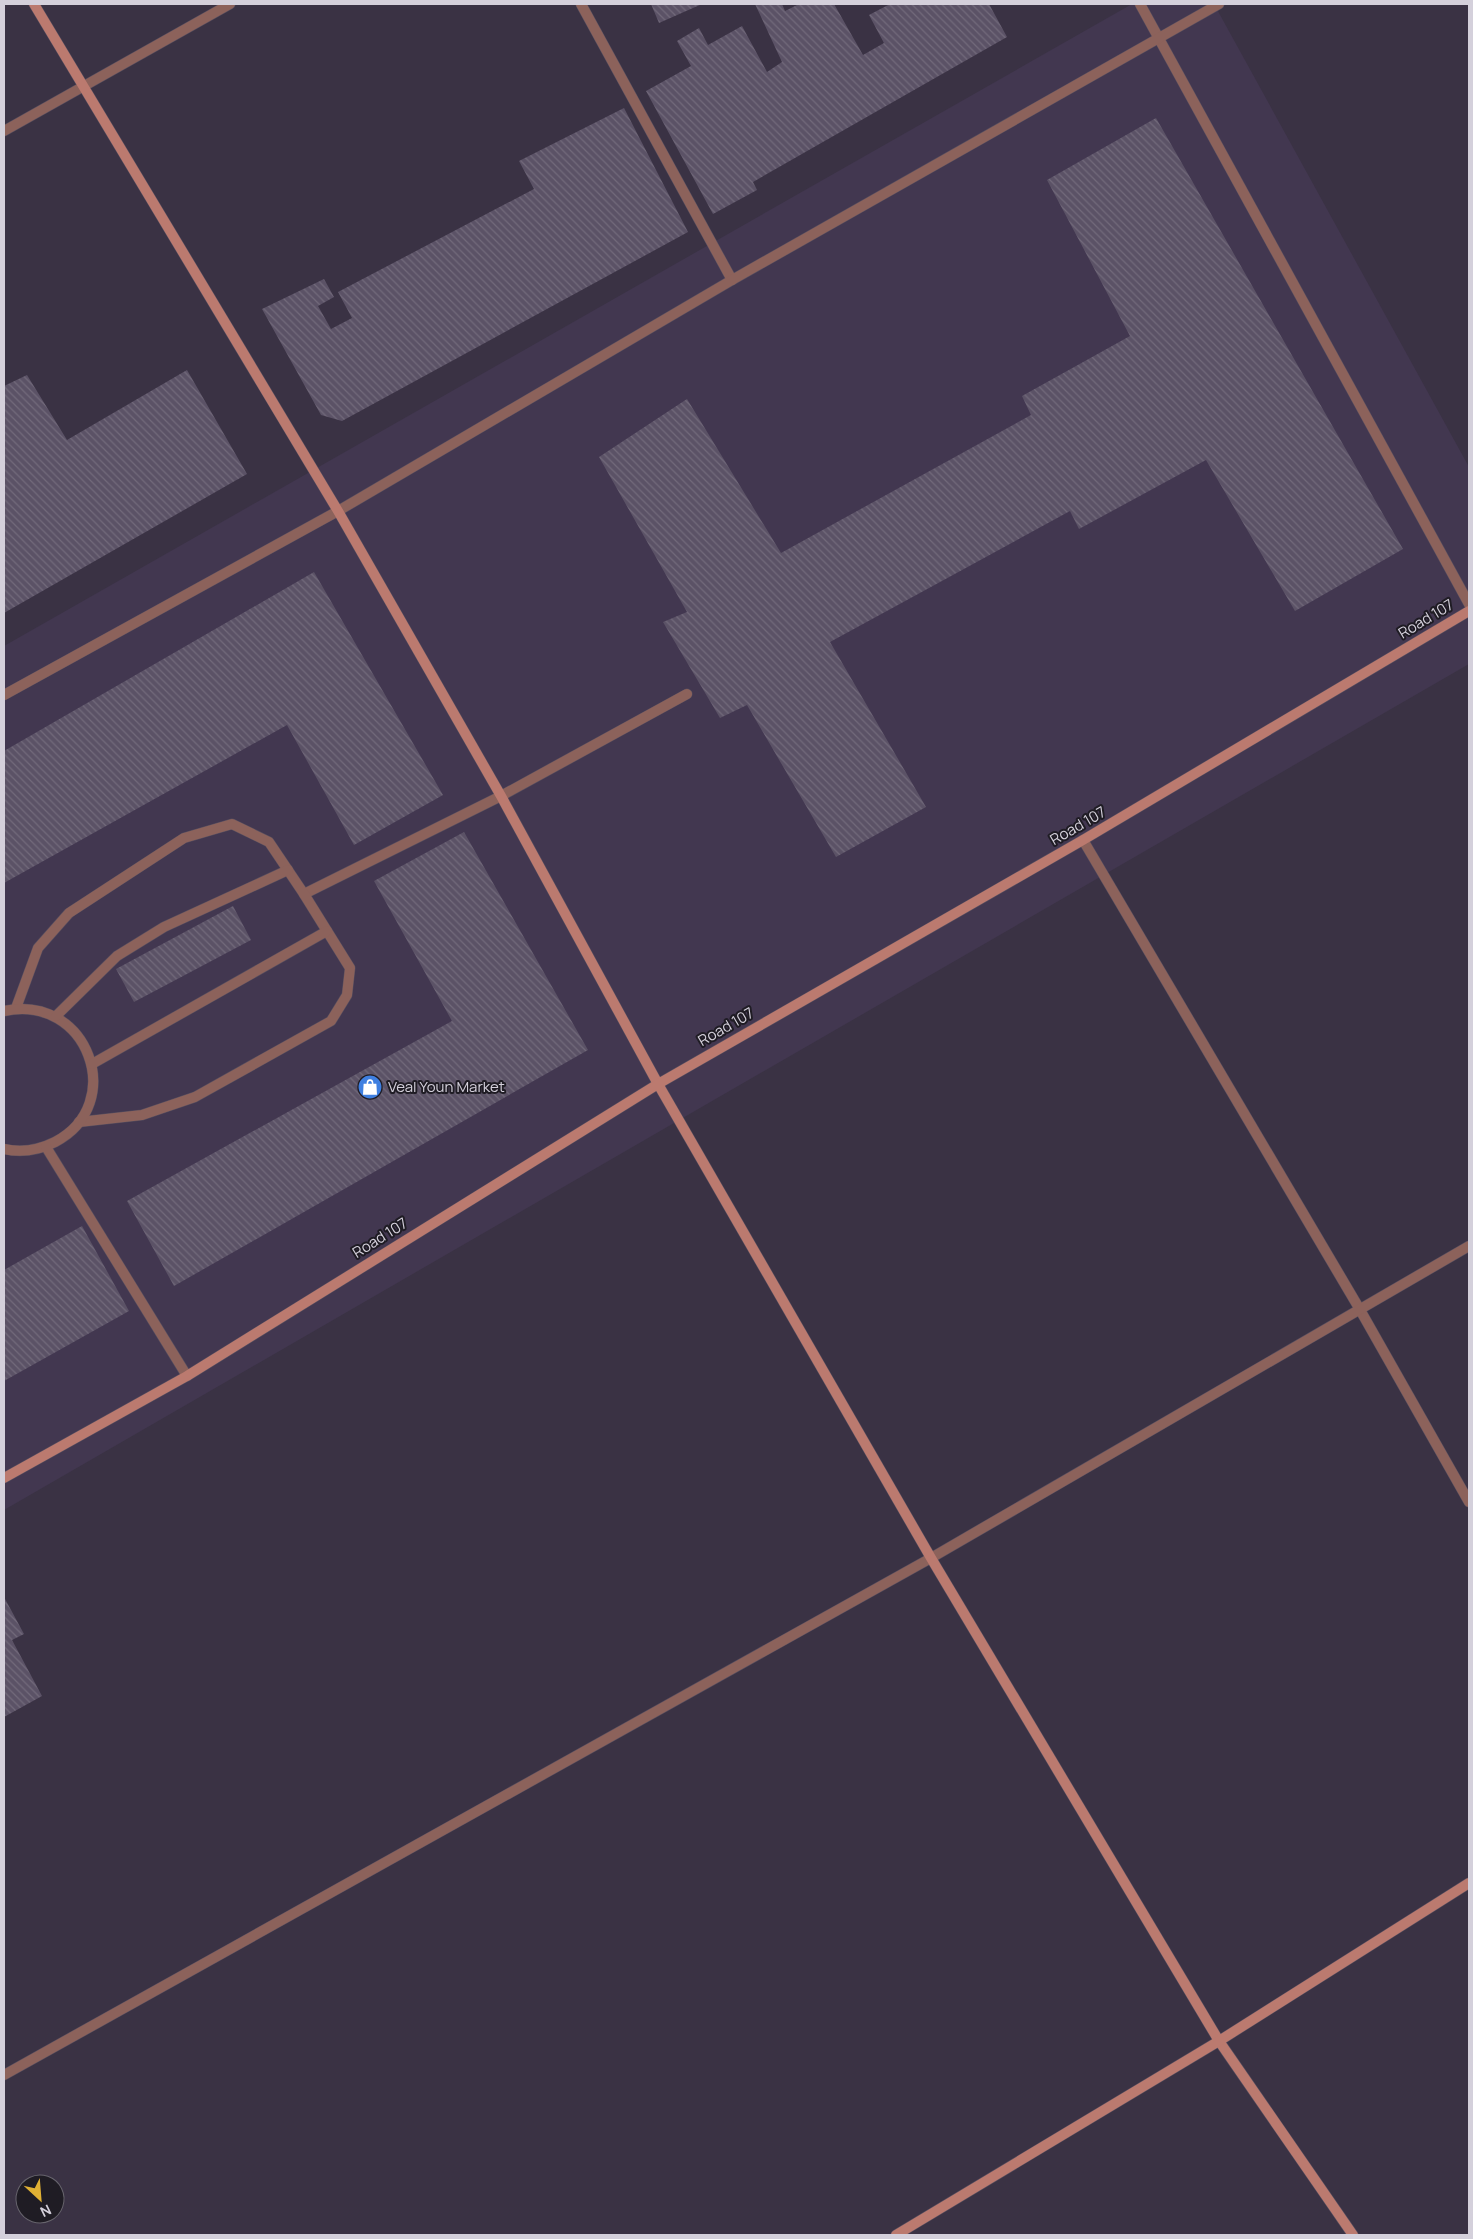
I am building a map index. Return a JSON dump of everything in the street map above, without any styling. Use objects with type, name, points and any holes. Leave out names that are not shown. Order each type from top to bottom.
[{"type":"street","points":[[34,4],[82,87],[338,511],[501,796],[658,1084],[931,1558],[1219,2041],[1352,2235]]},
{"type":"street","points":[[4,131],[230,4]]},
{"type":"street","points":[[581,4],[732,280]]},
{"type":"street","points":[[1140,4],[1469,604]]},
{"type":"street","points":[[4,695],[338,511],[732,280],[1219,4]]},
{"type":"street","name":"Road 107","points":[[4,1478],[187,1376],[658,1084],[1083,840],[1469,611]]},
{"type":"street","points":[[304,894],[501,796],[687,694]]},
{"type":"street","points":[[16,1008],[38,948],[69,913],[184,838],[232,824],[269,842],[350,968],[347,995],[331,1021],[195,1097],[142,1115],[79,1122]]},
{"type":"street","points":[[1083,840],[1359,1308],[1469,1502]]},
{"type":"street","points":[[56,1016],[117,956],[164,927],[288,870]]},
{"type":"street","points":[[92,1064],[327,931]]},
{"type":"street","points":[[4,1011],[16,1008],[37,1010],[56,1016],[72,1029],[84,1046],[92,1064],[92,1091],[88,1104],[79,1122],[64,1137],[46,1146],[26,1151],[4,1150]]},
{"type":"street","points":[[46,1146],[187,1376]]},
{"type":"street","points":[[4,2075],[931,1558],[1359,1308],[1469,1246]]},
{"type":"street","points":[[896,2235],[1219,2041],[1469,1883]]},
{"type":"shaded area","name":"Veal Youn Market","points":[[1132,4],[1214,4],[1469,467],[1469,664],[4,1510],[4,646]]},
{"type":"building","points":[[651,4],[702,4],[659,23]]},
{"type":"building","points":[[755,4],[782,4],[785,11],[799,4],[834,4],[863,55],[884,43],[869,15],[890,4],[989,4],[1007,37],[753,182],[757,190],[713,214],[646,91],[691,66],[677,41],[699,28],[708,45],[742,26],[767,72],[782,62]]},
{"type":"building","points":[[624,108],[688,232],[342,421],[321,415],[262,309],[324,279],[334,297],[318,306],[331,329],[352,318],[338,292],[534,189],[519,161]]},
{"type":"building","points":[[1156,118],[1403,549],[1295,611],[1206,460],[1079,529],[1070,511],[830,642],[926,807],[836,857],[747,705],[720,718],[663,622],[687,612],[599,457],[687,399],[781,553],[1031,415],[1022,396],[1130,336],[1047,180]]},
{"type":"building","points":[[187,370],[247,474],[4,613],[4,386],[27,375],[67,440]]},
{"type":"building","points":[[314,572],[443,795],[354,845],[287,725],[4,883],[4,751]]},
{"type":"building","points":[[464,832],[588,1050],[174,1286],[127,1201],[452,1021],[374,881]]},
{"type":"building","points":[[233,906],[251,940],[134,1002],[116,969]]},
{"type":"building","points":[[82,1226],[129,1311],[4,1381],[4,1270]]},
{"type":"building","points":[[4,1597],[24,1634],[12,1640],[42,1696],[4,1717]]},
{"type":"place","name":"Veal Youn Market","points":[[370,1087]]}]
